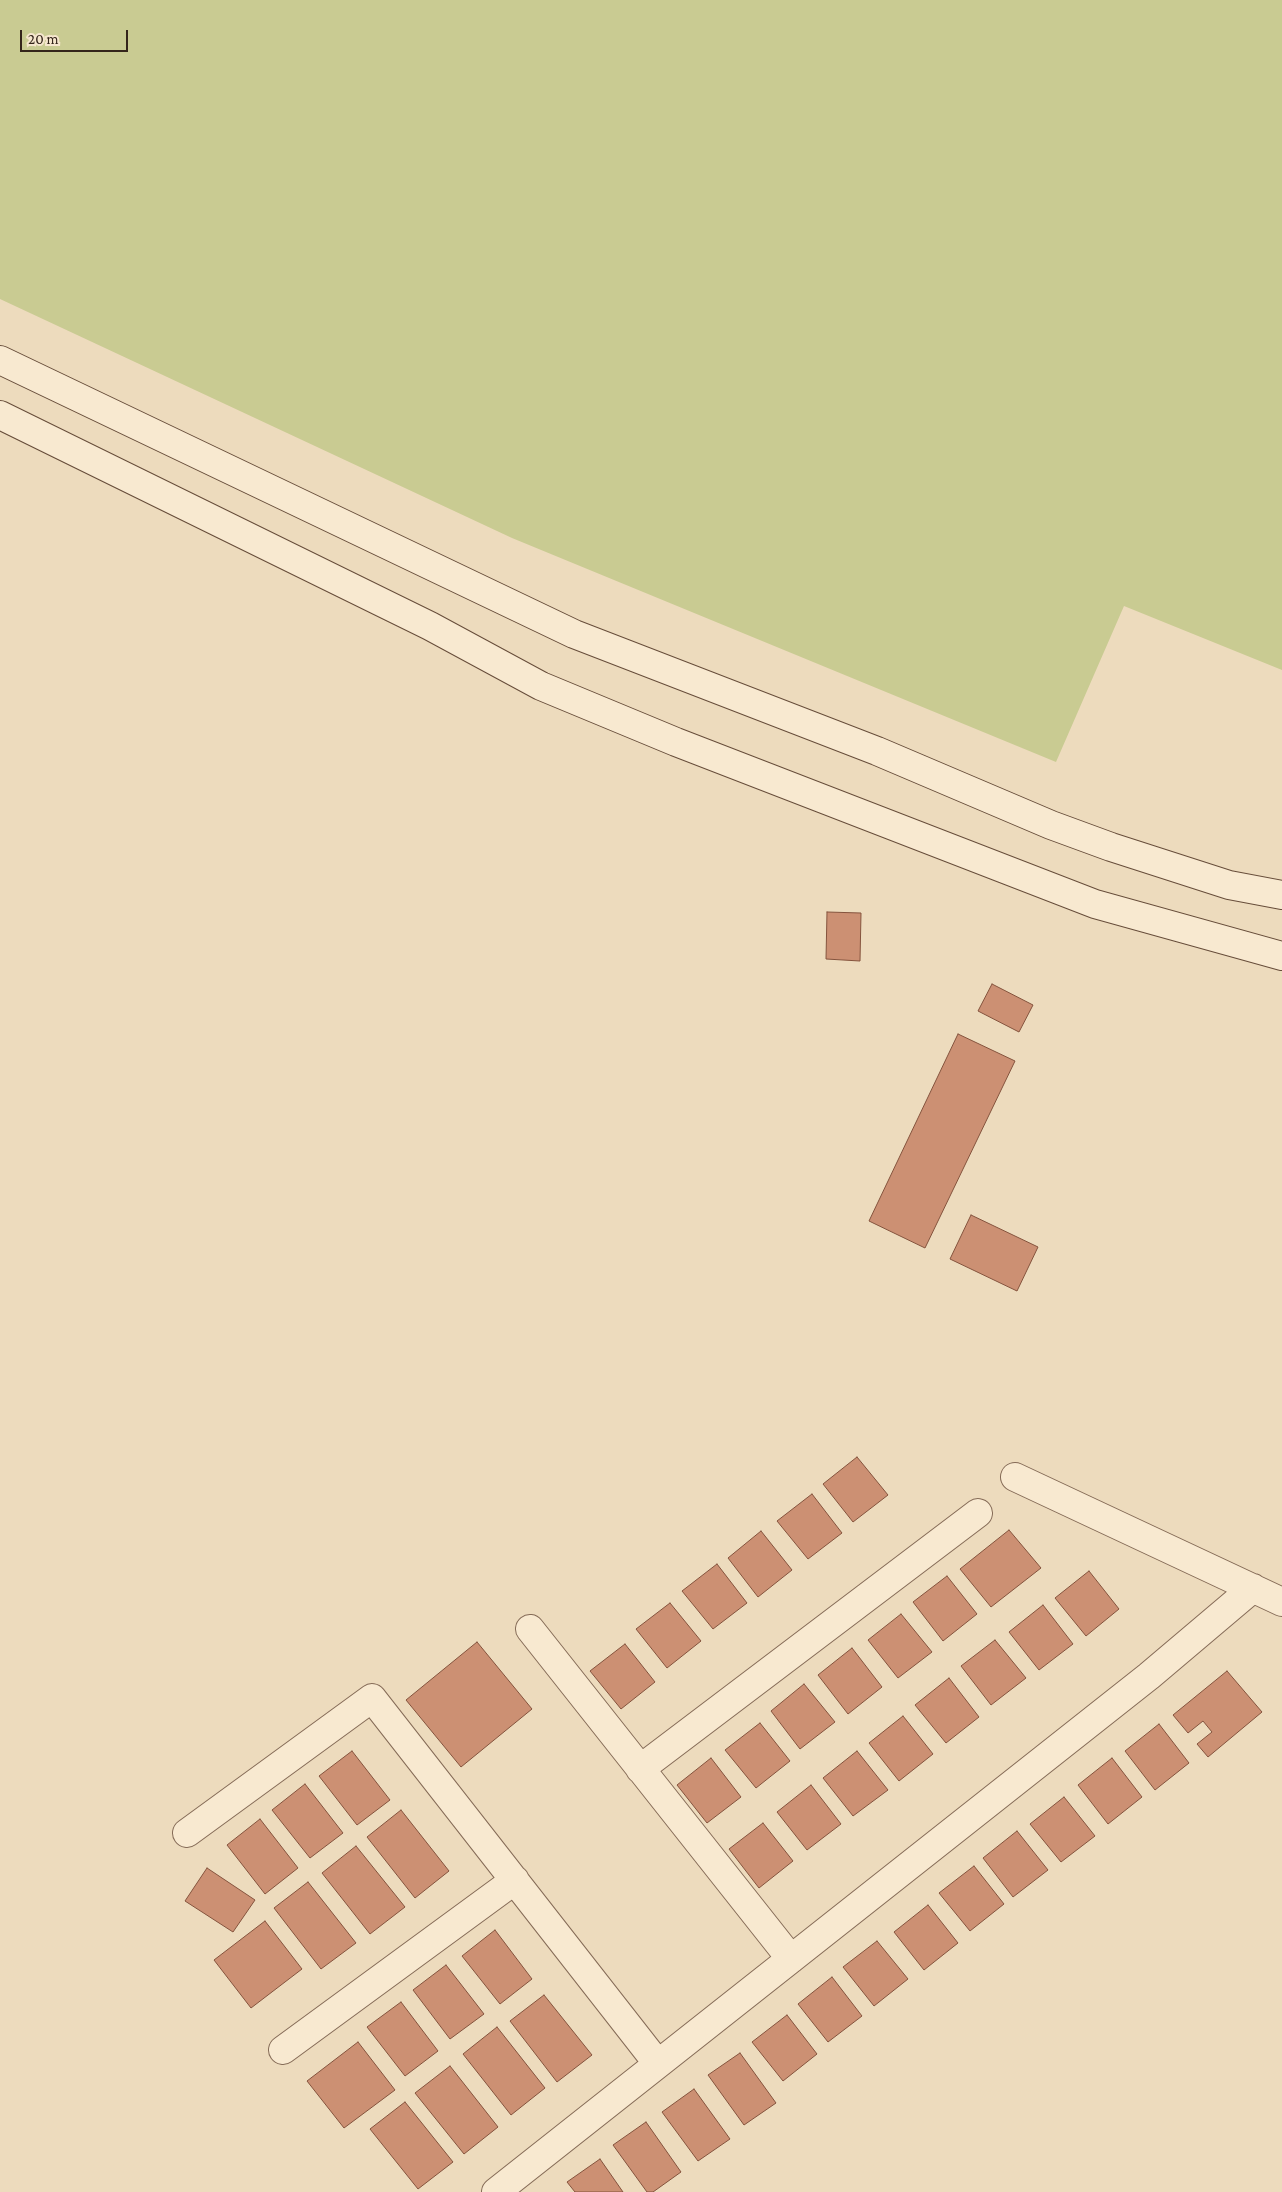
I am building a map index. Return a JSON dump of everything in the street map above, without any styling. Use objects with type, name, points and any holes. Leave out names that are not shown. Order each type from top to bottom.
[{"type":"street","points":[[0,360],[574,634],[868,747],[1060,828],[1229,885],[1282,895]]},
{"type":"street","points":[[0,415],[412,617],[550,690],[676,742],[1095,904],[1282,956]]},
{"type":"street","points":[[1015,1477],[1282,1602]]},
{"type":"street","points":[[640,1769],[978,1513]]},
{"type":"street","points":[[496,2192],[1149,1676],[1253,1588]]},
{"type":"street","points":[[530,1629],[791,1959]]},
{"type":"street","points":[[187,1833],[372,1698],[658,2064]]},
{"type":"street","points":[[283,2050],[515,1880]]},
{"type":"green space","points":[[0,0],[1282,0],[1282,670],[1124,606],[1056,762],[512,538],[0,299]]},
{"type":"building","points":[[827,912],[861,913],[860,961],[826,959]]},
{"type":"building","points":[[992,984],[1033,1005],[1019,1032],[978,1011]]},
{"type":"building","points":[[958,1034],[1015,1061],[925,1248],[869,1221]]},
{"type":"building","points":[[971,1215],[1038,1247],[1017,1291],[950,1259]]},
{"type":"building","points":[[857,1457],[888,1495],[853,1522],[823,1484]]},
{"type":"building","points":[[812,1494],[842,1533],[808,1559],[777,1521]]},
{"type":"building","points":[[1009,1530],[1041,1568],[991,1607],[960,1569]]},
{"type":"building","points":[[761,1531],[792,1570],[758,1597],[728,1558]]},
{"type":"building","points":[[717,1564],[747,1603],[713,1629],[682,1591]]},
{"type":"building","points":[[1089,1571],[1119,1609],[1086,1636],[1055,1598]]},
{"type":"building","points":[[947,1576],[977,1614],[943,1641],[913,1602]]},
{"type":"building","points":[[670,1603],[701,1641],[667,1668],[636,1629]]},
{"type":"building","points":[[1043,1605],[1073,1644],[1039,1670],[1009,1632]]},
{"type":"building","points":[[901,1614],[932,1652],[898,1678],[868,1640]]},
{"type":"building","points":[[995,1640],[1026,1678],[991,1705],[961,1666]]},
{"type":"building","points":[[477,1642],[532,1709],[461,1767],[406,1700]]},
{"type":"building","points":[[625,1644],[655,1682],[621,1709],[590,1671]]},
{"type":"building","points":[[852,1648],[882,1687],[848,1714],[818,1675]]},
{"type":"building","points":[[1227,1671],[1262,1712],[1208,1757],[1197,1744],[1212,1732],[1203,1721],[1188,1733],[1173,1715]]},
{"type":"building","points":[[949,1678],[979,1717],[946,1743],[915,1705]]},
{"type":"building","points":[[804,1684],[835,1722],[800,1749],[771,1711]]},
{"type":"building","points":[[903,1716],[933,1754],[899,1781],[869,1743]]},
{"type":"building","points":[[760,1723],[790,1761],[756,1788],[725,1750]]},
{"type":"building","points":[[1159,1724],[1189,1763],[1155,1790],[1125,1751]]},
{"type":"building","points":[[352,1751],[390,1800],[357,1825],[319,1776]]},
{"type":"building","points":[[857,1751],[888,1790],[853,1816],[823,1778]]},
{"type":"building","points":[[711,1758],[741,1797],[707,1823],[677,1785]]},
{"type":"building","points":[[1112,1758],[1142,1797],[1108,1824],[1078,1785]]},
{"type":"building","points":[[305,1784],[343,1833],[310,1858],[272,1810]]},
{"type":"building","points":[[811,1785],[841,1824],[807,1850],[777,1812]]},
{"type":"building","points":[[1064,1797],[1095,1836],[1061,1862],[1030,1824]]},
{"type":"building","points":[[401,1810],[449,1871],[415,1898],[367,1837]]},
{"type":"building","points":[[260,1819],[298,1868],[265,1894],[227,1845]]},
{"type":"building","points":[[763,1823],[793,1861],[759,1888],[729,1849]]},
{"type":"building","points":[[1017,1831],[1048,1870],[1013,1897],[983,1858]]},
{"type":"building","points":[[356,1846],[405,1907],[370,1934],[322,1873]]},
{"type":"building","points":[[974,1866],[1004,1904],[970,1931],[939,1893]]},
{"type":"building","points":[[207,1868],[255,1900],[233,1932],[185,1901]]},
{"type":"building","points":[[308,1882],[356,1943],[321,1969],[274,1908]]},
{"type":"building","points":[[928,1905],[958,1943],[924,1970],[894,1932]]},
{"type":"building","points":[[265,1921],[302,1969],[251,2008],[214,1960]]},
{"type":"building","points":[[495,1930],[532,1979],[500,2004],[462,1956]]},
{"type":"building","points":[[877,1941],[908,1979],[874,2006],[843,1967]]},
{"type":"building","points":[[446,1965],[484,2014],[450,2039],[413,1990]]},
{"type":"building","points":[[832,1977],[862,2016],[828,2042],[798,2004]]},
{"type":"building","points":[[544,1995],[592,2055],[557,2082],[510,2021]]},
{"type":"building","points":[[401,2002],[438,2051],[405,2076],[367,2027]]},
{"type":"building","points":[[787,2015],[817,2054],[783,2081],[752,2042]]},
{"type":"building","points":[[497,2027],[545,2088],[511,2115],[463,2054]]},
{"type":"building","points":[[358,2042],[395,2090],[344,2128],[307,2081]]},
{"type":"building","points":[[740,2053],[776,2103],[744,2125],[708,2075]]},
{"type":"building","points":[[450,2066],[498,2127],[464,2154],[415,2093]]},
{"type":"building","points":[[694,2089],[730,2139],[698,2161],[662,2112]]},
{"type":"building","points":[[405,2102],[453,2162],[418,2189],[370,2129]]},
{"type":"building","points":[[646,2122],[681,2172],[653,2192],[647,2192],[613,2145]]},
{"type":"building","points":[[600,2159],[623,2192],[575,2192],[567,2182]]}]
